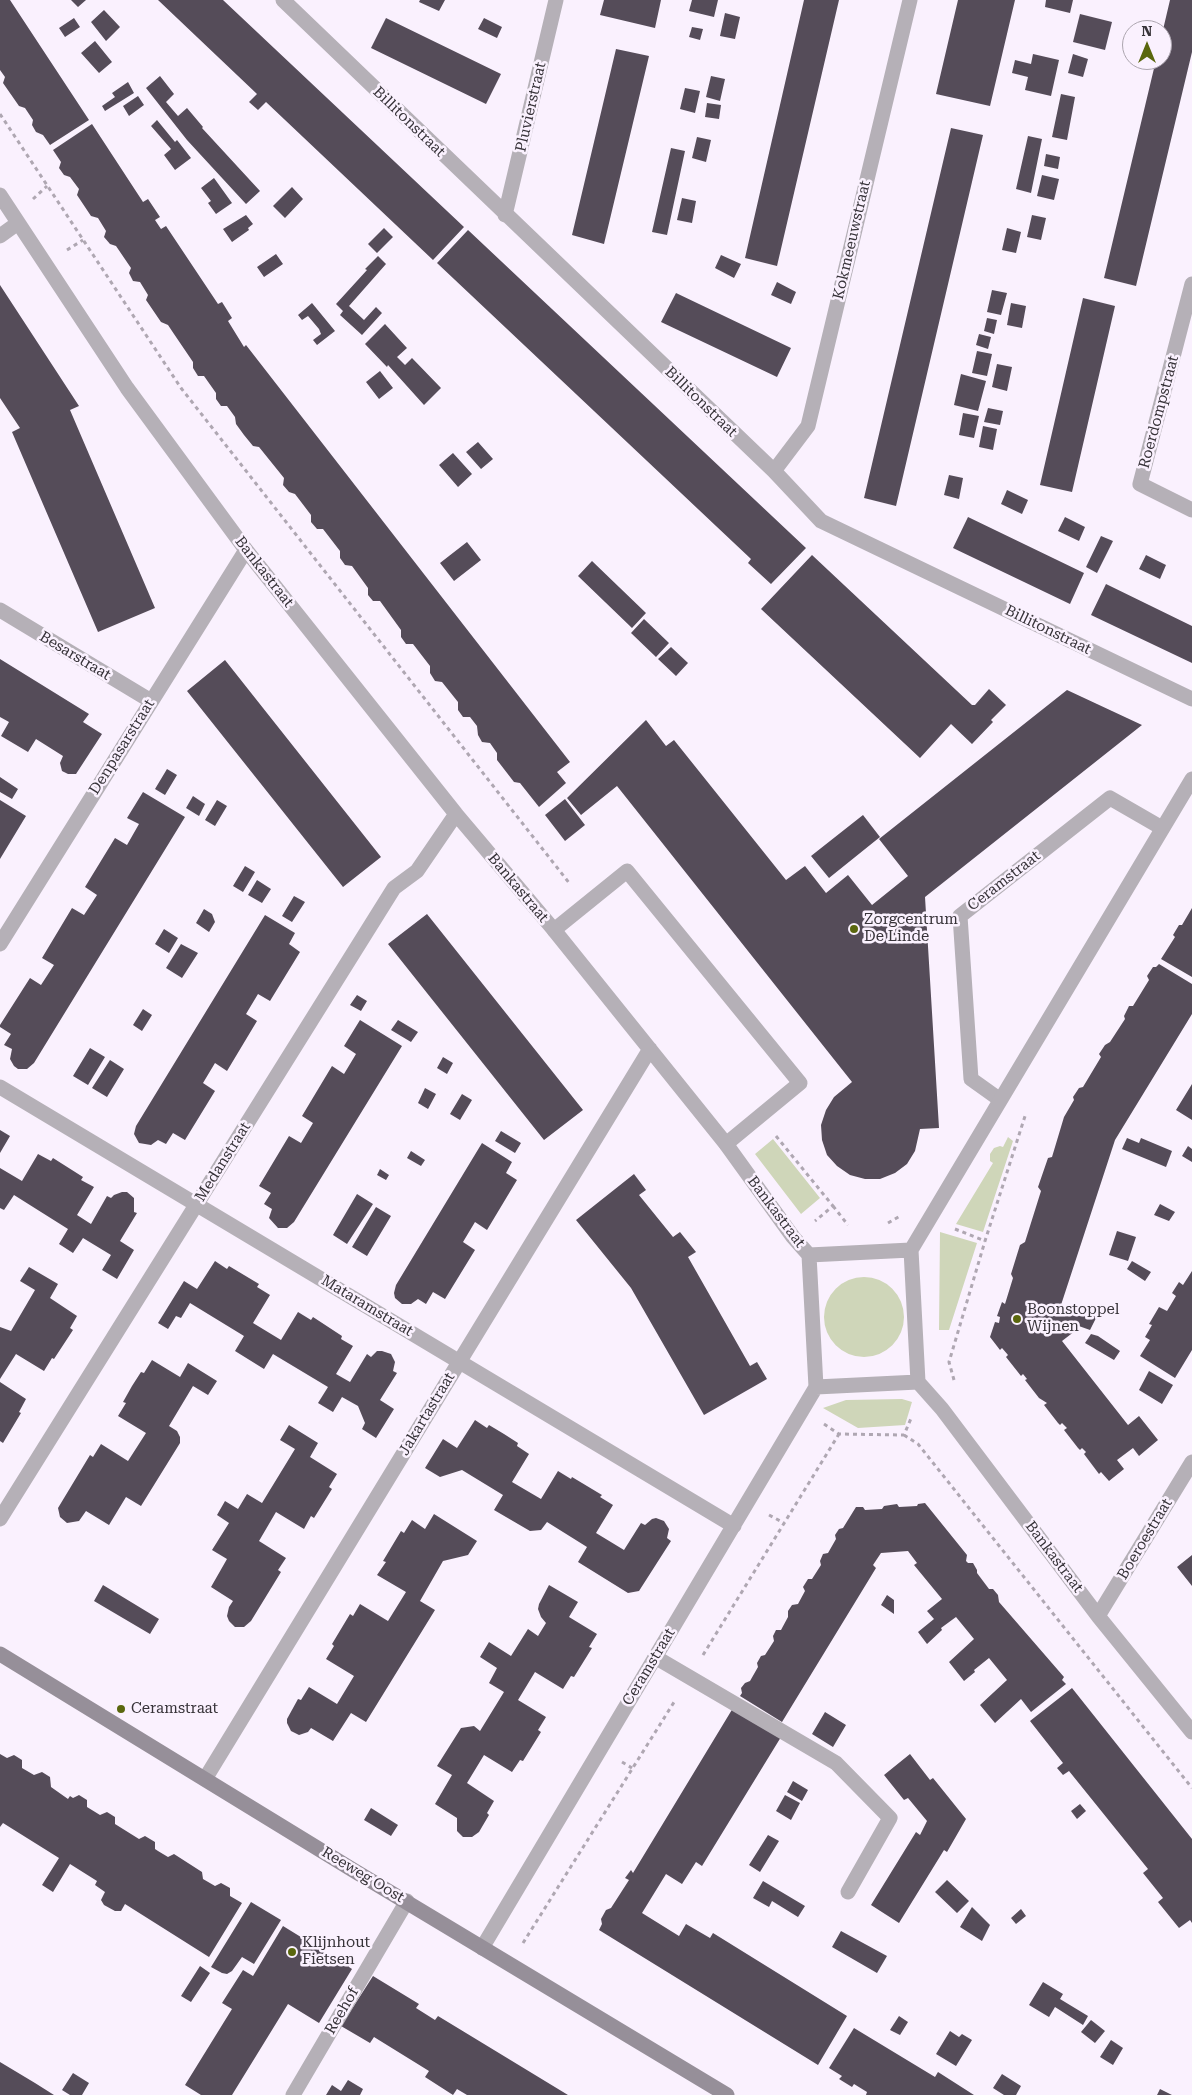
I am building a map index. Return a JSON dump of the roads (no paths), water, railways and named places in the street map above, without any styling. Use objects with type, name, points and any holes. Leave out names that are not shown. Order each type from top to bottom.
[{"type":"street","name":"Billitonstraat","points":[[283,0],[774,471],[821,521],[1192,699]]},
{"type":"street","name":"Pluvierstraat","points":[[505,215],[556,0]]},
{"type":"street","name":"Kokmeeuwstraat","points":[[774,471],[808,426],[910,0]]},
{"type":"street","name":"Bankastraat","points":[[0,195],[127,388],[246,550],[456,814],[554,930],[726,1144],[793,1237],[809,1255]]},
{"type":"street","points":[[0,236],[18,223]]},
{"type":"street","name":"Roerdompstraat","points":[[1192,284],[1140,484],[1192,510]]},
{"type":"street","name":"Denpasarstraat","points":[[0,944],[246,550]]},
{"type":"street","name":"Besarstraat","points":[[0,610],[150,701]]},
{"type":"street","points":[[911,1250],[809,1255],[816,1387],[918,1382],[911,1250],[1192,779]]},
{"type":"street","name":"Ceramstraat","points":[[1000,1099],[971,1078],[960,916],[1110,798],[1162,828]]},
{"type":"street","name":"Medanstraat","points":[[0,1519],[394,888],[417,871],[456,814]]},
{"type":"street","name":"Bankastraat","points":[[554,930],[627,871],[800,1083],[726,1144]]},
{"type":"street","name":"Jakartastraat","points":[[205,1779],[650,1050]]},
{"type":"street","name":"Mataramstraat","points":[[0,1087],[734,1526]]},
{"type":"street","name":"Bankastraat","points":[[918,1382],[1098,1616],[1192,1732]]},
{"type":"street","name":"Ceramstraat","points":[[482,1948],[816,1387]]},
{"type":"street","name":"Boeroestraat","points":[[1098,1616],[1192,1462]]},
{"type":"street","name":"Reeweg Oost","points":[[0,1654],[727,2095]]},
{"type":"street","points":[[655,1657],[836,1763],[890,1818],[848,1892]]},
{"type":"street","name":"Reehof","points":[[293,2095],[407,1901]]},
{"type":"place","name":"Zorgcentrum De Linde","points":[[854,929]]},
{"type":"place","name":"Boonstoppel Wijnen","points":[[1017,1319]]},
{"type":"place","name":"Ceramstraat","points":[[121,1709]]},
{"type":"place","name":"Klijnhout Fietsen","points":[[292,1952]]}]
